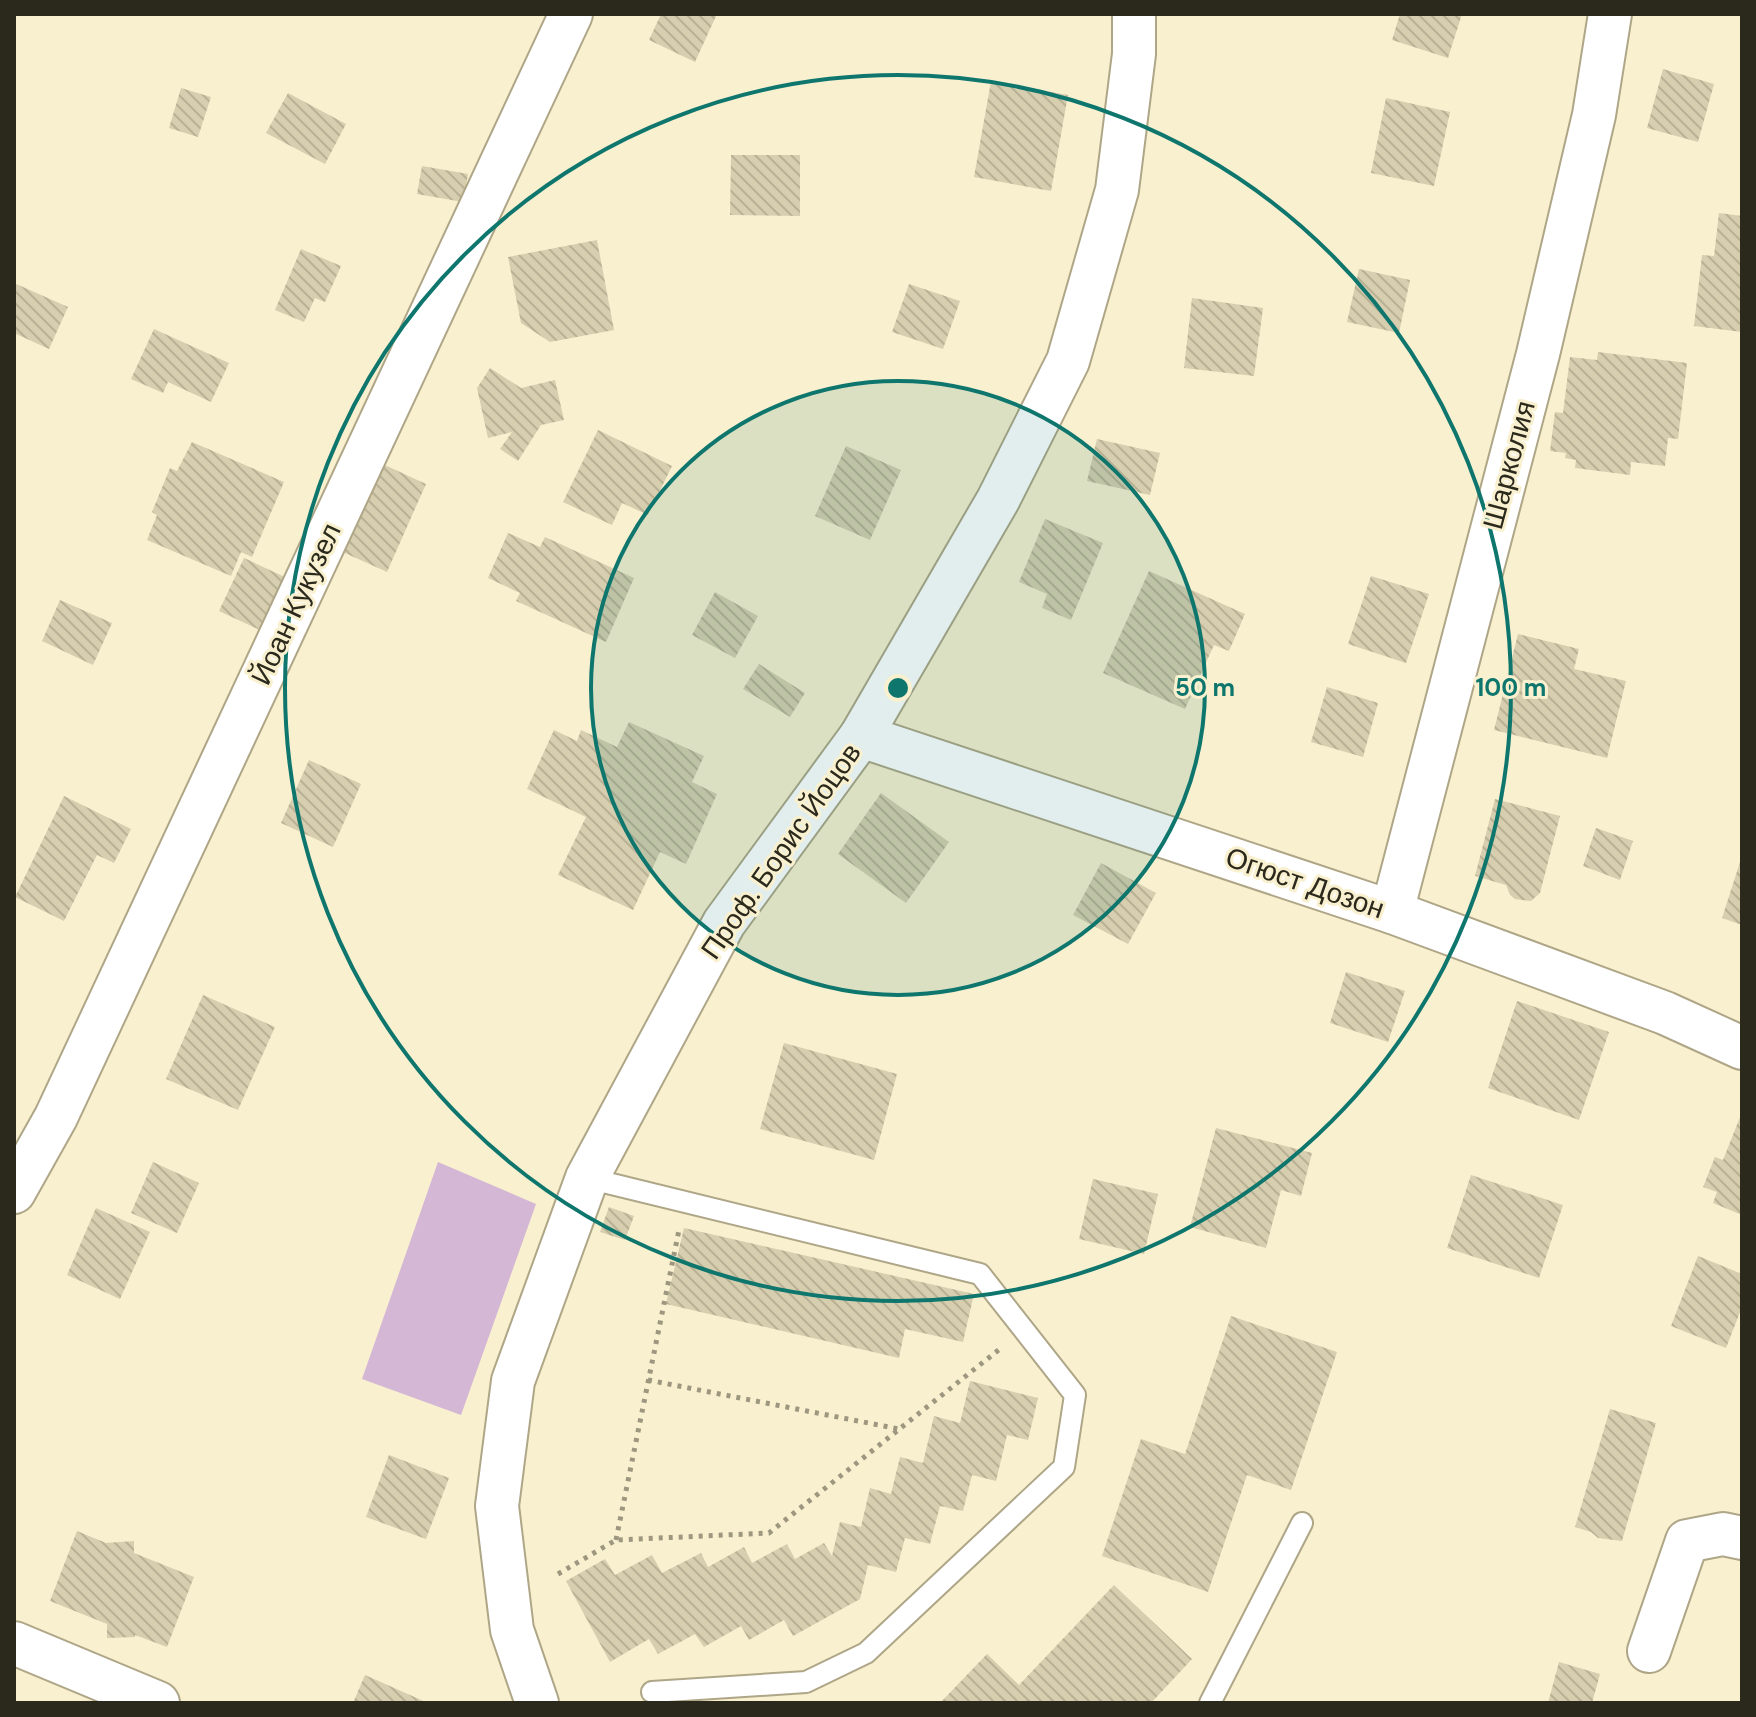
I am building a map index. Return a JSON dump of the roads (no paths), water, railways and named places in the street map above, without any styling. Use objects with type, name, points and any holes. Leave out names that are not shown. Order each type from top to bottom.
[{"type":"street","name":"Йоан Кукузел","points":[[14,1192],[56,1117],[571,14]]},
{"type":"street","name":"Проф. Борис Йоцов","points":[[537,1703],[512,1630],[497,1506],[513,1381],[587,1178],[724,923],[861,736],[998,500],[1068,361],[1117,190],[1134,54],[1134,14]]},
{"type":"street","name":"Шарколия","points":[[1392,912],[1538,354],[1594,115],[1610,14]]},
{"type":"street","name":"Огюст Дозон","points":[[861,736],[1392,912],[1665,1013],[1742,1048]]},
{"type":"street","points":[[1649,1651],[1687,1541],[1723,1534],[1742,1538]]},
{"type":"street","points":[[14,1643],[158,1703]]},
{"type":"lane","points":[[587,1178],[980,1274],[1075,1395],[1064,1467],[866,1653],[806,1682],[652,1692]]},
{"type":"lane","points":[[1210,1703],[1302,1523]]}]
